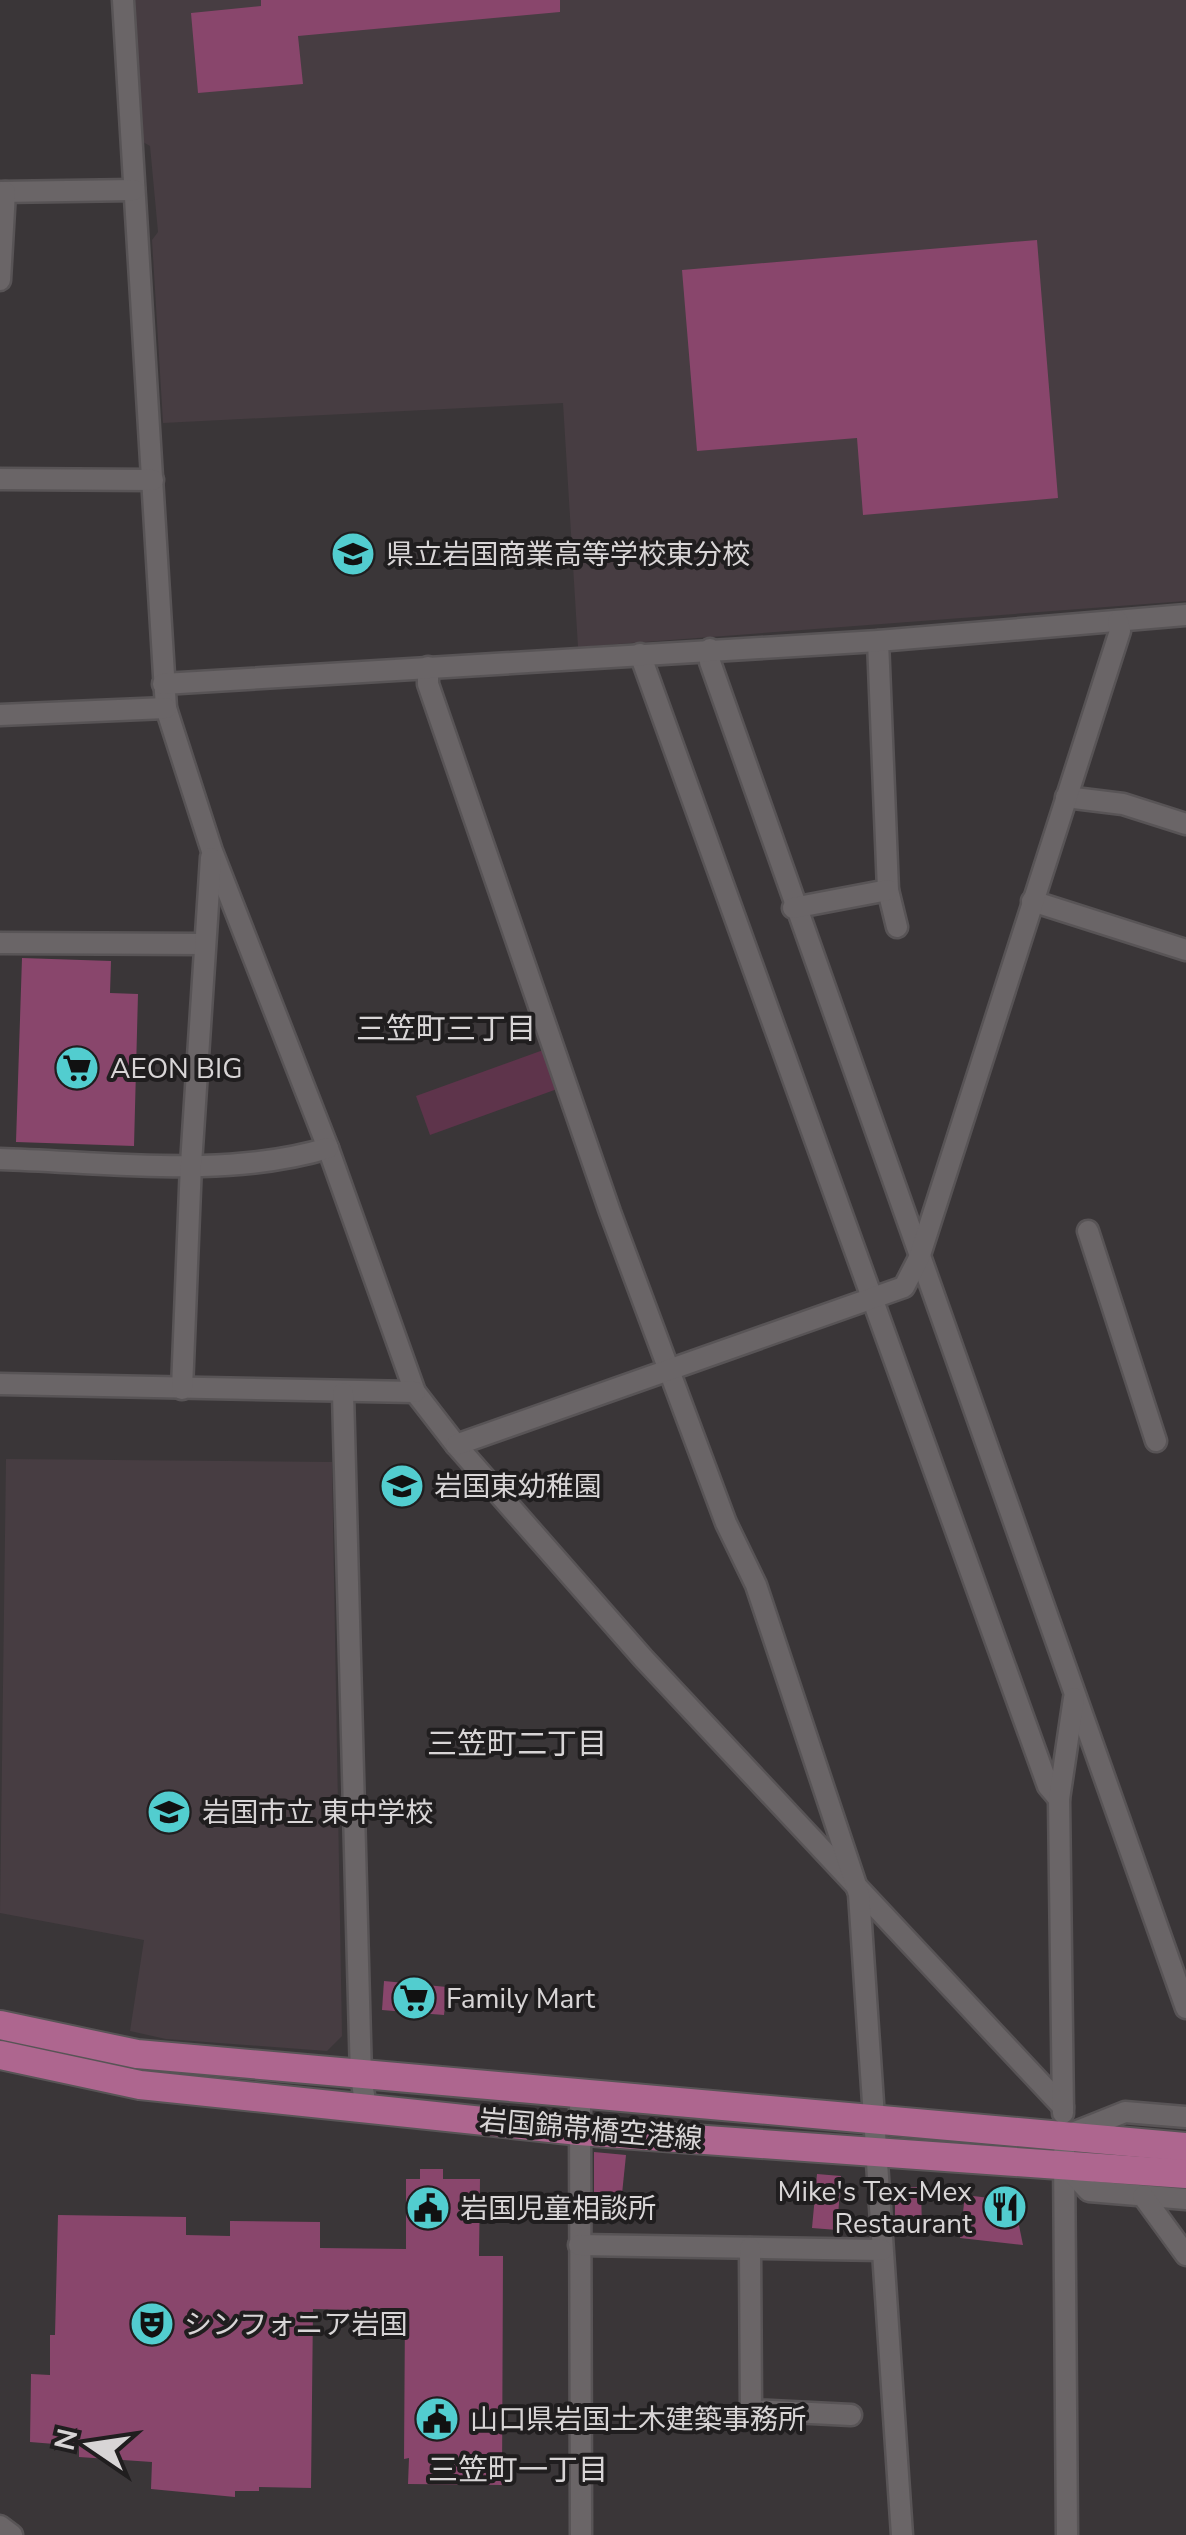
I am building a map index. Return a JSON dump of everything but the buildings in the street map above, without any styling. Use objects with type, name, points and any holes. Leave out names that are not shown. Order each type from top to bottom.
[{"type":"main road","name":"岩国錦帯橋空港線","points":[[0,2025],[137,2054],[1186,2146]]},
{"type":"main road","name":"岩国錦帯橋空港線","points":[[0,2055],[140,2086],[579,2131],[1186,2174]]},
{"type":"street","points":[[122,0],[166,708],[212,851],[328,1148],[415,1392],[456,1445],[859,1894],[1063,2106]]},
{"type":"street","points":[[0,280],[3,192],[134,190]]},
{"type":"street","points":[[0,480],[153,480]]},
{"type":"street","points":[[164,684],[878,641],[1186,615]]},
{"type":"street","points":[[456,1445],[904,1286],[920,1258],[1120,631],[1118,621]]},
{"type":"street","points":[[878,641],[888,890],[897,927]]},
{"type":"street","points":[[710,650],[710,662],[793,908],[1186,2008]]},
{"type":"street","points":[[640,654],[1048,1786],[1059,1799]]},
{"type":"street","points":[[428,667],[428,684],[610,1212],[672,1369],[726,1524],[756,1585],[859,1894],[902,2535]]},
{"type":"street","points":[[0,715],[166,708]]},
{"type":"street","points":[[1066,797],[1124,804],[1186,824]]},
{"type":"street","points":[[182,1390],[203,944],[212,851]]},
{"type":"street","points":[[793,908],[888,890]]},
{"type":"street","points":[[1032,901],[1186,950]]},
{"type":"street","points":[[0,943],[203,944]]},
{"type":"street","points":[[0,1159],[191,1164],[294,1158],[328,1148]]},
{"type":"street","points":[[1088,1231],[1156,1440]]},
{"type":"street","points":[[0,1384],[415,1392]]},
{"type":"street","points":[[344,1393],[362,2076],[366,2107]]},
{"type":"street","points":[[1067,2535],[1059,1799],[1075,1696]]},
{"type":"street","points":[[580,2095],[580,2535]]},
{"type":"street","points":[[1064,2137],[1125,2112],[1186,2117]]},
{"type":"street","points":[[1065,2166],[1090,2191],[1186,2199]]},
{"type":"street","points":[[1143,2196],[1186,2254]]},
{"type":"street","points":[[580,2245],[882,2250]]},
{"type":"street","points":[[750,2248],[752,2410],[851,2415]]},
{"type":"street","points":[[0,2526],[12,2535]]},
{"type":"shaded area","points":[[134,0],[1186,0],[1186,601],[578,647],[563,403],[163,423],[152,240],[158,232],[150,146],[143,142]]},
{"type":"shaded area","points":[[546,1049],[560,1088],[430,1135],[416,1096]]},
{"type":"shaded area","name":"岩国市立 東中学校","points":[[6,1459],[332,1462],[342,2036],[327,2051],[166,2039],[130,2031],[144,1940],[0,1913]]},
{"type":"place","name":"県立岩国商業高等学校東分校","points":[[353,554]]},
{"type":"place","name":"AEON BIG","points":[[77,1068]]},
{"type":"place","name":"岩国東幼稚園","points":[[402,1486]]},
{"type":"place","name":"岩国市立 東中学校","points":[[169,1812]]},
{"type":"place","name":"Family Mart","points":[[414,1998]]},
{"type":"place","name":"Mike's Tex-Mex Restaurant","points":[[1005,2207]]},
{"type":"place","name":"岩国児童相談所","points":[[428,2208]]},
{"type":"place","name":"シンフォニア岩国","points":[[152,2324]]},
{"type":"place","name":"山口県岩国土木建築事務所","points":[[437,2419]]},
{"type":"district","name":"三笠町三丁目","points":[[446,1029]]},
{"type":"district","name":"三笠町二丁目","points":[[517,1744]]},
{"type":"district","name":"三笠町一丁目","points":[[518,2470]]}]
